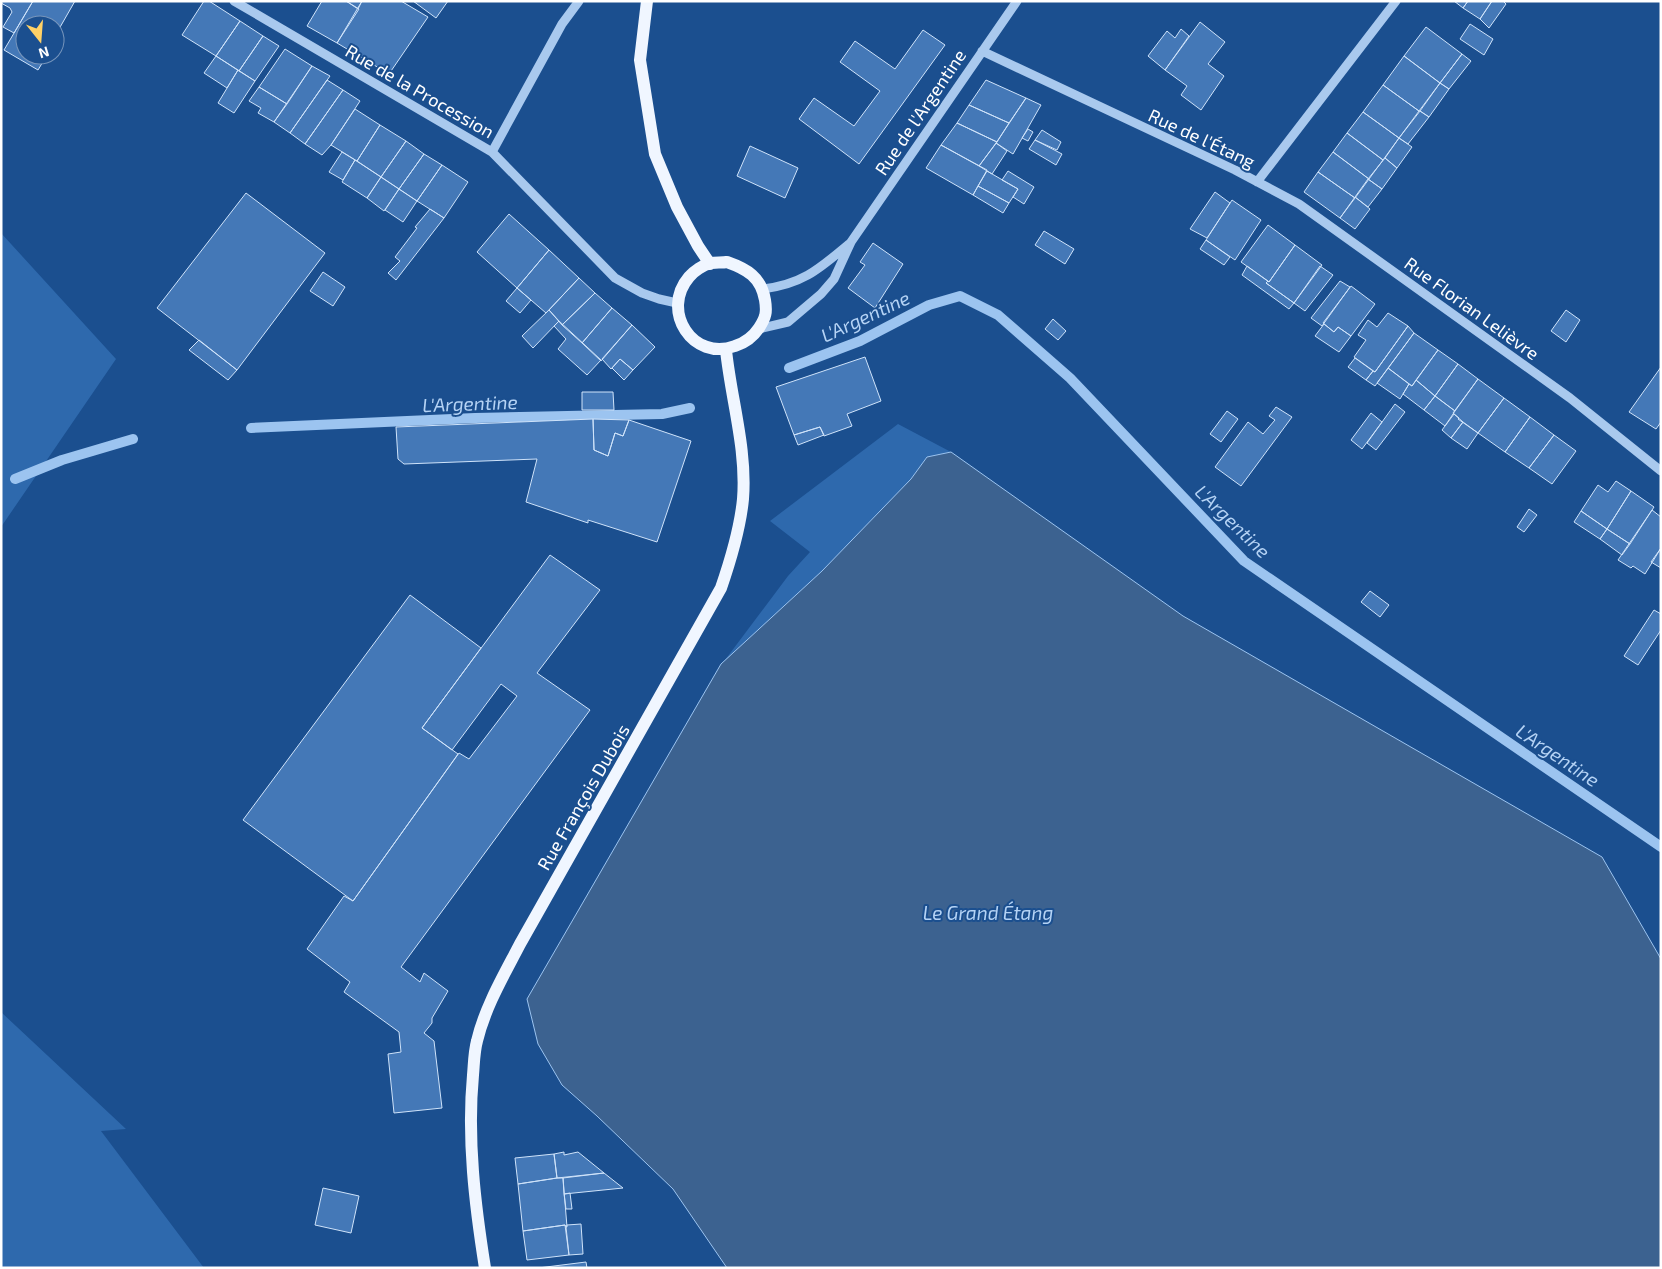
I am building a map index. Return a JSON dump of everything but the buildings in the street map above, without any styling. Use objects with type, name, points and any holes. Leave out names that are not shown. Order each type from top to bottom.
[{"type":"main road","points":[[647,1],[640,60],[655,154],[677,207],[710,264]]},
{"type":"main road","points":[[726,262],[743,268],[755,278],[763,289],[767,312],[758,329],[744,343],[726,350],[707,347],[690,337],[680,322],[677,303],[682,285],[694,272],[710,264],[726,262]]},
{"type":"main road","name":"Rue François Dubois","points":[[485,1268],[477,1216],[472,1148],[472,1093],[477,1042],[491,1000],[520,944],[721,588],[736,543],[743,498],[742,458],[726,350]]},
{"type":"street","name":"Rue de la Procession","points":[[234,1],[492,152],[562,24],[579,1]]},
{"type":"street","name":"Rue de l'Argentine","points":[[758,329],[788,322],[821,294],[834,279],[851,242],[1016,1]]},
{"type":"street","name":"Rue de l'Étang","points":[[982,50],[1257,182],[1396,1]]},
{"type":"street","points":[[492,152],[615,278],[659,300],[677,303]]},
{"type":"street","name":"Rue Florian Lelièvre","points":[[1257,182],[1300,204],[1570,398],[1661,471]]},
{"type":"street","name":"Rue de l'Argentine","points":[[763,289],[782,286],[800,280],[820,268],[851,242]]},
{"type":"shaded area","points":[[1,233],[116,359],[1,527]]},
{"type":"shaded area","points":[[898,424],[951,452],[927,457],[911,479],[822,571],[722,664],[788,576],[810,552],[770,521]]},
{"type":"shaded area","points":[[1,1012],[126,1129],[101,1131],[204,1268],[1,1268]]},
{"type":"water","name":"Le Grand Étang","points":[[951,452],[1183,616],[1602,857],[1661,959],[1661,1268],[727,1268],[673,1189],[562,1085],[538,1044],[527,999],[721,664],[822,571],[911,479],[927,457]]},
{"type":"waterway","name":"L'Argentine","points":[[789,368],[860,341],[929,305],[960,296],[998,315],[1070,378],[1244,561],[1661,847]]},
{"type":"waterway","name":"L'Argentine","points":[[251,428],[475,418],[662,414],[690,408]]},
{"type":"waterway","name":"L'Argentine","points":[[15,479],[62,460],[133,439]]}]
